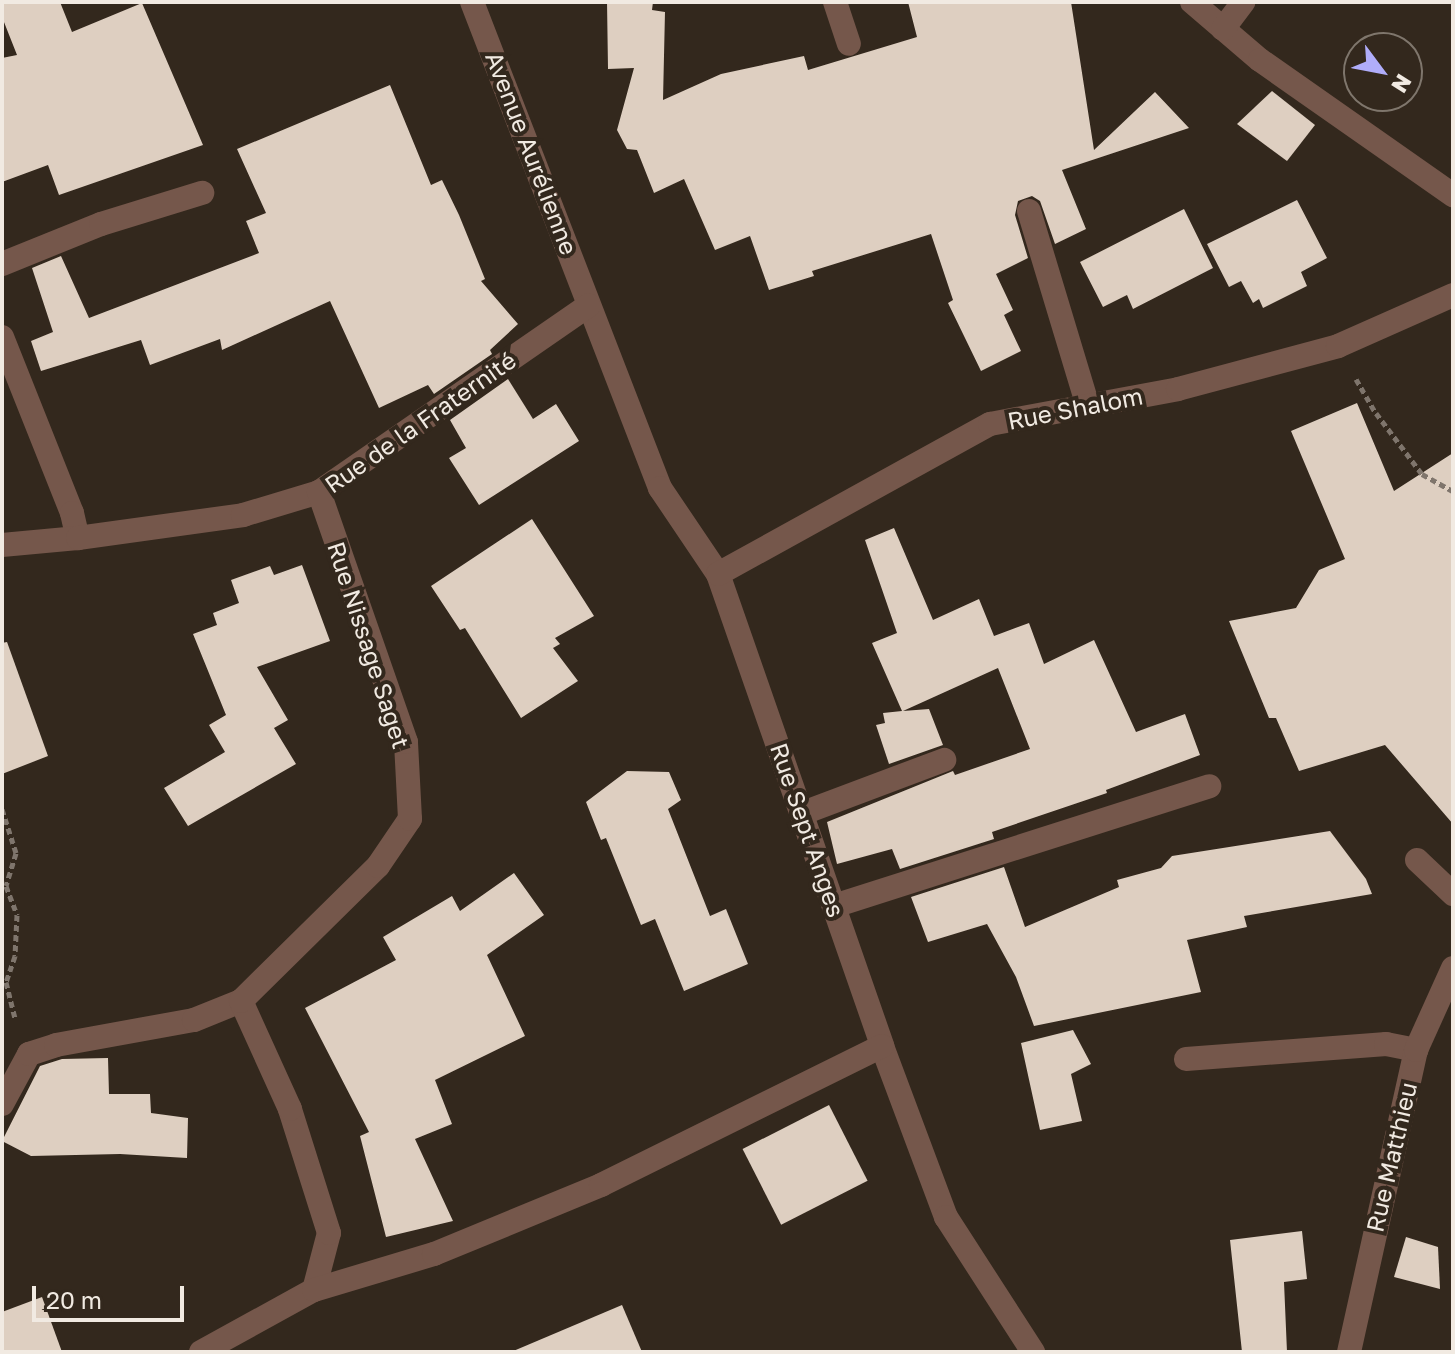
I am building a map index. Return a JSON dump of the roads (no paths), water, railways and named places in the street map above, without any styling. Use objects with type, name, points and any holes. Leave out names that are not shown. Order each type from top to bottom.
[{"type":"street","name":"Avenue Aurélienne","points":[[472,2],[589,305]]},
{"type":"street","points":[[835,2],[849,44]]},
{"type":"street","points":[[1192,2],[1260,60],[1453,195]]},
{"type":"street","points":[[1223,29],[1243,2]]},
{"type":"street","points":[[2,264],[101,224],[202,193]]},
{"type":"street","points":[[1029,211],[1087,403]]},
{"type":"street","name":"Rue Shalom","points":[[718,574],[990,424],[1087,403],[1178,389],[1338,346],[1453,295]]},
{"type":"street","name":"Rue de la Fraternité","points":[[2,545],[78,538],[243,515],[319,492],[589,305]]},
{"type":"street","name":"Rue Sept Anges","points":[[589,305],[660,488],[718,574],[882,1046],[946,1217],[1033,1352]]},
{"type":"street","points":[[2,337],[72,513],[78,538]]},
{"type":"street","name":"Rue Nissage Saget","points":[[241,1001],[378,866],[410,819],[406,742],[319,492]]},
{"type":"street","points":[[803,813],[944,760]]},
{"type":"street","points":[[834,906],[1209,786]]},
{"type":"street","points":[[1417,860],[1453,894]]},
{"type":"street","name":"Rue Matthieu","points":[[1349,1352],[1416,1050],[1453,968]]},
{"type":"street","points":[[2,1104],[29,1054],[56,1045],[194,1020],[241,1001],[290,1109],[329,1233],[314,1290]]},
{"type":"street","points":[[1186,1059],[1386,1044],[1416,1050]]},
{"type":"street","points":[[201,1352],[314,1290],[434,1254],[601,1185],[882,1046]]}]
